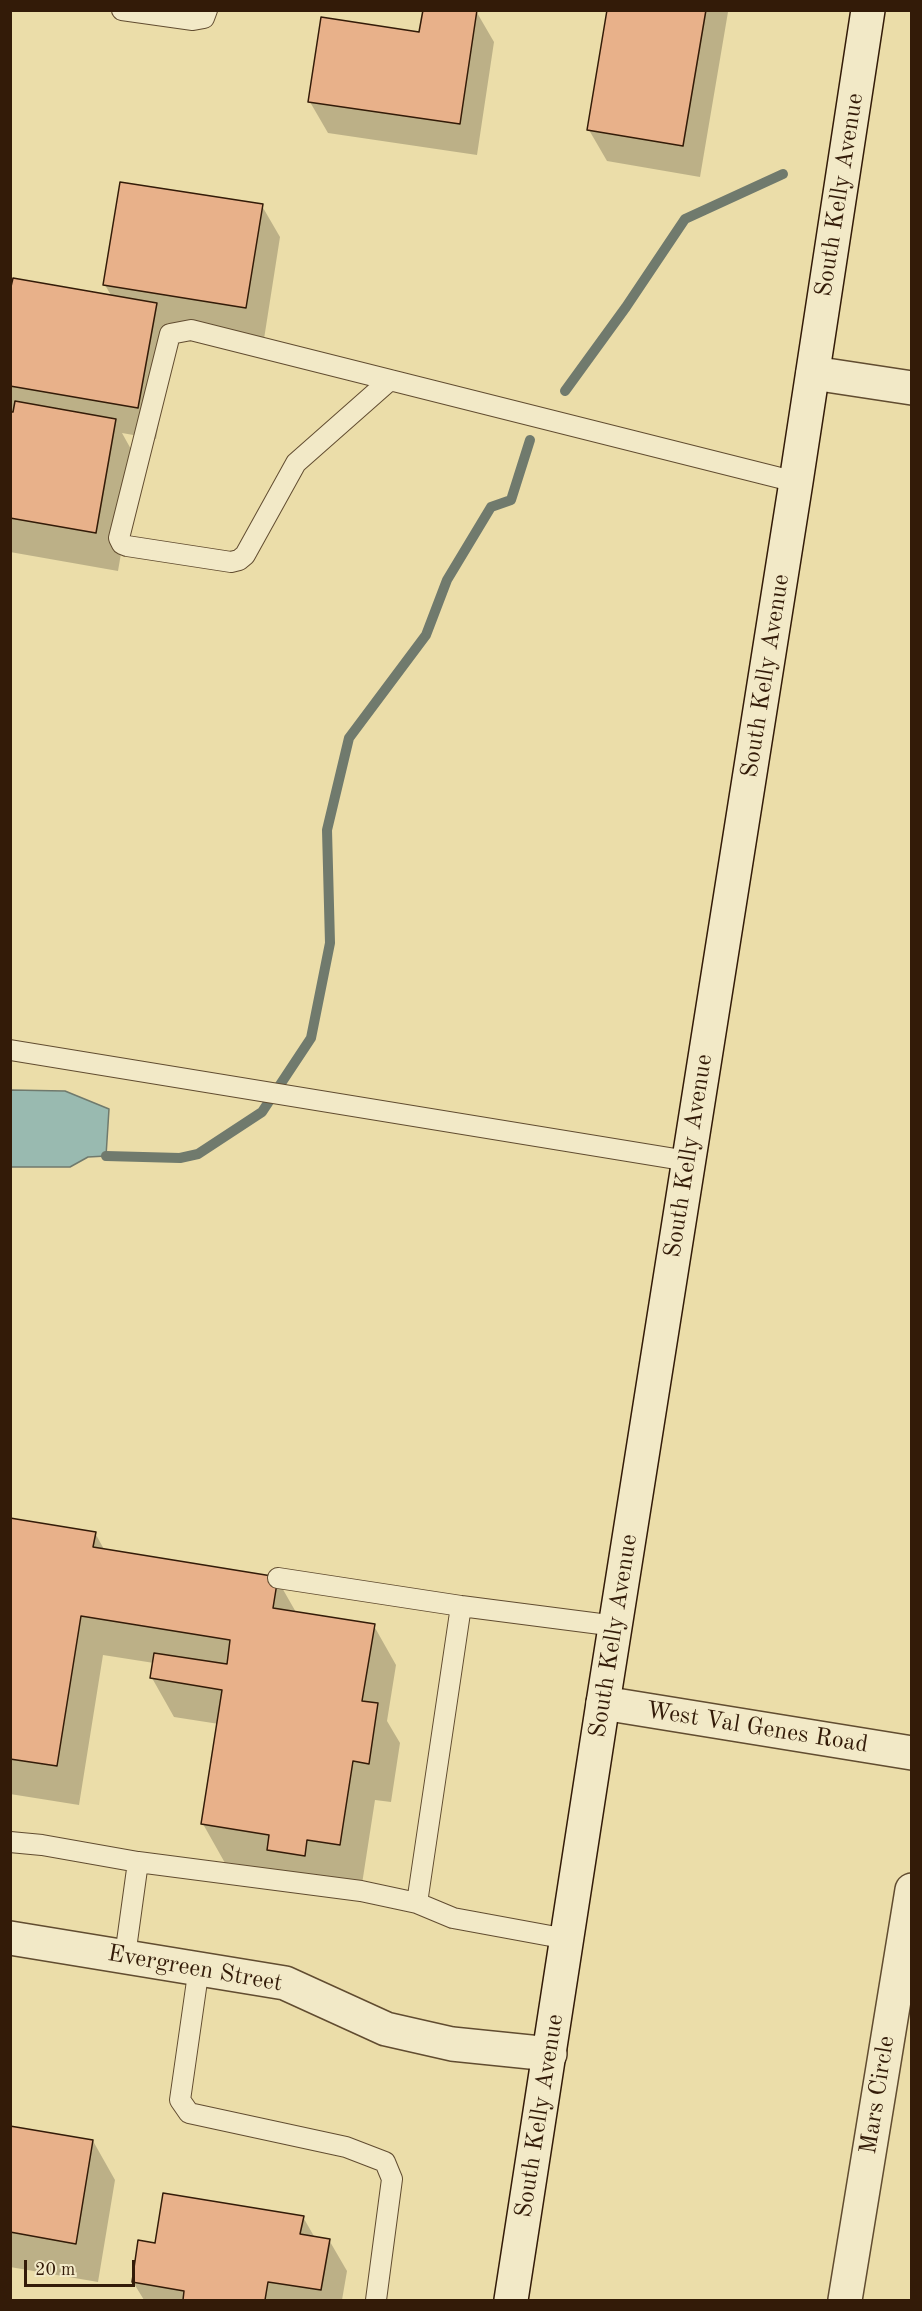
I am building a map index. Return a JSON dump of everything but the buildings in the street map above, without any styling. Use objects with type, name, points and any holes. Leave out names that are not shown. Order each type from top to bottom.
[{"type":"main road","name":"South Kelly Avenue","points":[[511,2301],[868,10]]},
{"type":"main road","points":[[813,373],[912,388]]},
{"type":"main road","name":"West Val Genes Road","points":[[603,1703],[912,1753]]},
{"type":"main road","name":"Mars Circle","points":[[845,2301],[912,1890]]},
{"type":"main road","name":"Evergreen Street","points":[[10,1938],[199,1967],[285,1983],[386,2029],[452,2044],[550,2054]]},
{"type":"lane","points":[[122,10],[193,20],[204,18],[207,10]]},
{"type":"lane","points":[[390,380],[296,463],[245,555],[239,560],[231,562],[127,546],[119,538],[170,334],[191,330],[796,482]]},
{"type":"lane","points":[[10,1050],[688,1161]]},
{"type":"lane","points":[[278,1578],[461,1606],[616,1626]]},
{"type":"lane","points":[[417,1903],[461,1606]]},
{"type":"lane","points":[[10,1842],[42,1845],[138,1862],[361,1891],[417,1903],[453,1918],[567,1939]]},
{"type":"lane","points":[[125,1956],[138,1862]]},
{"type":"lane","points":[[199,1967],[180,2100],[189,2113],[346,2147],[385,2162],[392,2179],[376,2301]]},
{"type":"water","points":[[11,1090],[65,1091],[109,1109],[106,1156],[88,1157],[70,1167],[11,1167]]},
{"type":"waterway","points":[[565,391],[626,307],[685,219],[783,174]]},
{"type":"waterway","points":[[106,1156],[180,1158],[198,1154],[262,1112],[311,1038],[330,943],[327,830],[349,738],[426,635],[447,580],[491,507],[511,500],[530,440]]}]
